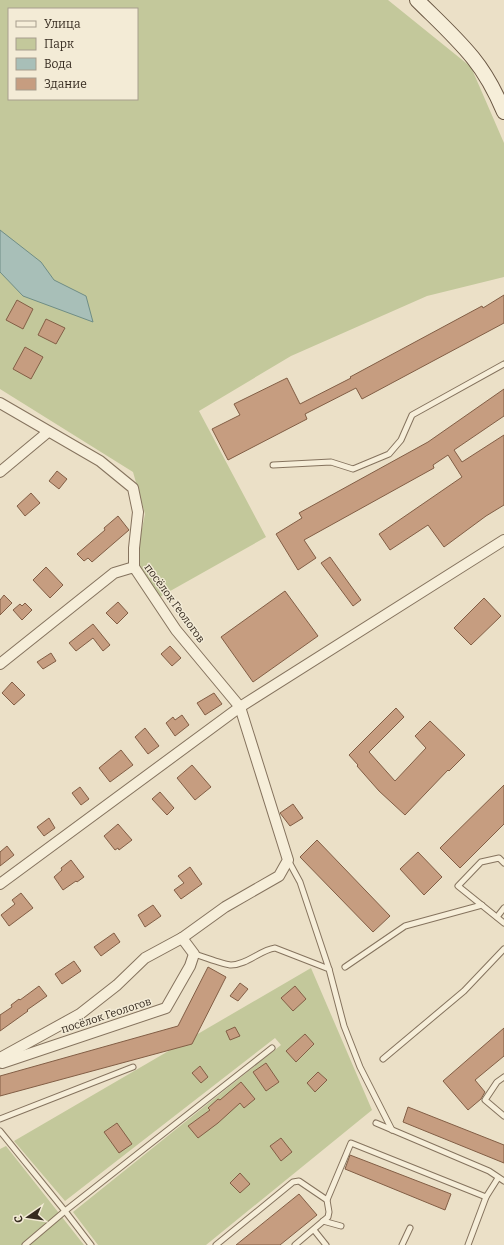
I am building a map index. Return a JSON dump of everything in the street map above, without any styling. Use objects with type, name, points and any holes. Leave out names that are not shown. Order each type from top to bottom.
[{"type":"street","points":[[417,0],[474,59],[496,94],[504,112]]},
{"type":"street","points":[[2,404],[100,461],[133,488],[138,512],[134,548],[134,567]]},
{"type":"street","points":[[0,472],[48,432]]},
{"type":"street","points":[[0,884],[240,708],[504,540]]},
{"type":"street","name":"посёлок Геологов","points":[[0,664],[114,573],[134,567],[176,630],[240,708],[288,860],[279,876],[225,907],[182,938],[145,958],[117,985],[80,1014],[0,1058]]},
{"type":"street","points":[[182,938],[194,954]]},
{"type":"street","name":"посёлок Геологов","points":[[0,1063],[166,1008],[190,966],[194,954]]},
{"type":"lane","points":[[273,465],[331,462],[353,469],[389,454],[401,440],[412,415],[504,364]]},
{"type":"lane","points":[[504,863],[499,858],[481,862],[458,886],[504,923]]},
{"type":"lane","points":[[288,860],[300,882],[329,969],[344,1026],[360,1067],[392,1130]]},
{"type":"lane","points":[[345,967],[405,926],[482,905]]},
{"type":"lane","points":[[498,917],[504,908]]},
{"type":"lane","points":[[194,954],[230,965],[245,961],[269,949],[275,948],[329,969]]},
{"type":"lane","points":[[383,1059],[464,991],[504,949]]},
{"type":"lane","points":[[25,1245],[65,1211],[272,1048]]},
{"type":"lane","points":[[0,1119],[133,1067]]},
{"type":"lane","points":[[504,1077],[497,1082],[485,1100],[504,1116]]},
{"type":"lane","points":[[376,1123],[489,1171],[504,1181]]},
{"type":"lane","points":[[0,1131],[91,1245]]},
{"type":"lane","points":[[295,1245],[328,1217],[329,1212],[327,1200],[351,1142],[486,1197]]},
{"type":"lane","points":[[468,1245],[486,1197],[498,1178]]},
{"type":"lane","points":[[216,1245],[293,1182],[299,1181],[304,1183],[327,1200]]},
{"type":"lane","points":[[323,1221],[341,1226]]},
{"type":"lane","points":[[402,1245],[410,1228]]},
{"type":"lane","points":[[314,1230],[326,1245]]},
{"type":"green space","points":[[0,0],[388,0],[471,67],[504,143],[504,277],[427,296],[291,356],[199,411],[266,537],[156,599],[136,558],[145,514],[133,472],[0,389]]},
{"type":"green space","points":[[311,968],[372,1110],[206,1245],[98,1245],[73,1212],[281,1045],[275,1038],[65,1201],[14,1141]]},
{"type":"green space","points":[[6,1146],[84,1245],[0,1245],[0,1149]]},
{"type":"water","points":[[0,230],[41,262],[54,280],[86,296],[93,322],[23,296],[0,272]]},
{"type":"building","points":[[504,295],[504,323],[362,399],[356,388],[305,414],[307,419],[228,460],[212,429],[240,415],[234,404],[287,378],[300,404],[351,378],[350,377],[482,306],[483,308]]},
{"type":"building","points":[[17,300],[33,309],[23,329],[6,320]]},
{"type":"building","points":[[46,319],[65,328],[56,344],[38,335]]},
{"type":"building","points":[[25,347],[43,357],[31,379],[13,369]]},
{"type":"building","points":[[504,389],[504,416],[454,450],[462,462],[504,435],[504,505],[486,516],[444,547],[428,525],[390,550],[379,534],[462,477],[448,455],[433,465],[434,468],[304,540],[316,558],[298,570],[276,534],[302,518],[299,513],[428,442]]},
{"type":"building","points":[[57,471],[67,479],[59,489],[49,481]]},
{"type":"building","points":[[31,493],[40,503],[25,516],[17,506]]},
{"type":"building","points":[[118,516],[129,530],[92,562],[88,558],[84,561],[77,554],[105,530],[104,528]]},
{"type":"building","points":[[330,557],[361,600],[353,606],[321,563]]},
{"type":"building","points":[[46,567],[63,585],[50,598],[33,580]]},
{"type":"building","points":[[285,591],[318,636],[253,682],[221,637]]},
{"type":"building","points":[[4,595],[12,603],[0,615],[0,600]]},
{"type":"building","points":[[484,598],[501,616],[471,645],[454,628]]},
{"type":"building","points":[[118,602],[128,613],[117,624],[106,613]]},
{"type":"building","points":[[25,603],[32,610],[22,620],[13,610],[20,604],[22,606]]},
{"type":"building","points":[[93,624],[110,645],[103,651],[93,638],[76,651],[69,643]]},
{"type":"building","points":[[170,646],[181,658],[172,666],[161,654]]},
{"type":"building","points":[[51,653],[56,661],[43,669],[37,662]]},
{"type":"building","points":[[12,682],[25,695],[14,705],[2,693]]},
{"type":"building","points":[[214,693],[222,704],[205,715],[197,703]]},
{"type":"building","points":[[396,708],[404,717],[369,752],[395,781],[426,748],[415,736],[430,721],[465,755],[449,771],[448,770],[405,815],[379,791],[349,755]]},
{"type":"building","points":[[182,715],[189,725],[175,736],[166,723],[173,717],[175,720]]},
{"type":"building","points":[[145,728],[159,746],[148,754],[135,737]]},
{"type":"building","points":[[121,750],[133,765],[110,782],[99,768]]},
{"type":"building","points":[[192,765],[211,787],[195,800],[177,778]]},
{"type":"building","points":[[504,785],[504,824],[460,868],[440,848]]},
{"type":"building","points":[[80,787],[89,799],[81,805],[72,793]]},
{"type":"building","points":[[160,792],[174,808],[167,815],[152,799]]},
{"type":"building","points":[[293,804],[303,818],[290,826],[280,813]]},
{"type":"building","points":[[49,818],[55,828],[44,836],[37,827]]},
{"type":"building","points":[[118,824],[132,840],[119,850],[118,848],[115,850],[104,836]]},
{"type":"building","points":[[317,840],[390,916],[373,932],[300,857]]},
{"type":"building","points":[[7,846],[14,855],[0,866],[0,852]]},
{"type":"building","points":[[418,852],[442,877],[424,895],[400,869]]},
{"type":"building","points":[[71,860],[84,877],[63,890],[54,877],[62,870],[61,868]]},
{"type":"building","points":[[190,867],[202,884],[181,899],[174,890],[184,883],[178,876]]},
{"type":"building","points":[[21,893],[33,908],[9,926],[1,915],[15,904],[12,900]]},
{"type":"building","points":[[153,905],[161,916],[145,927],[138,915]]},
{"type":"building","points":[[114,933],[120,942],[101,956],[94,947]]},
{"type":"building","points":[[74,961],[81,971],[62,984],[55,974]]},
{"type":"building","points":[[208,967],[226,977],[192,1044],[0,1096],[0,1076],[178,1026]]},
{"type":"building","points":[[240,983],[248,989],[238,1001],[230,996]]},
{"type":"building","points":[[39,986],[47,996],[0,1031],[0,1015],[12,1007],[11,1005],[19,999],[20,1000]]},
{"type":"building","points":[[295,986],[306,999],[293,1011],[281,998]]},
{"type":"building","points":[[235,1027],[240,1036],[230,1040],[226,1031]]},
{"type":"building","points":[[504,1028],[504,1056],[475,1080],[485,1092],[481,1099],[468,1110],[443,1081]]},
{"type":"building","points":[[305,1034],[314,1044],[296,1062],[286,1051]]},
{"type":"building","points":[[266,1063],[279,1082],[266,1091],[253,1072]]},
{"type":"building","points":[[200,1066],[208,1077],[201,1083],[192,1073]]},
{"type":"building","points":[[318,1072],[327,1080],[315,1092],[307,1083]]},
{"type":"building","points":[[241,1082],[255,1099],[244,1108],[240,1103],[218,1123],[198,1138],[188,1126],[210,1110],[208,1108]]},
{"type":"building","points":[[408,1107],[504,1145],[504,1163],[403,1122]]},
{"type":"building","points":[[117,1123],[132,1144],[119,1153],[104,1132]]},
{"type":"building","points":[[281,1138],[292,1152],[281,1161],[270,1146]]},
{"type":"building","points":[[350,1155],[451,1194],[445,1210],[345,1169]]},
{"type":"building","points":[[240,1173],[250,1184],[240,1193],[230,1183]]},
{"type":"building","points":[[299,1194],[317,1215],[280,1245],[236,1245]]}]
